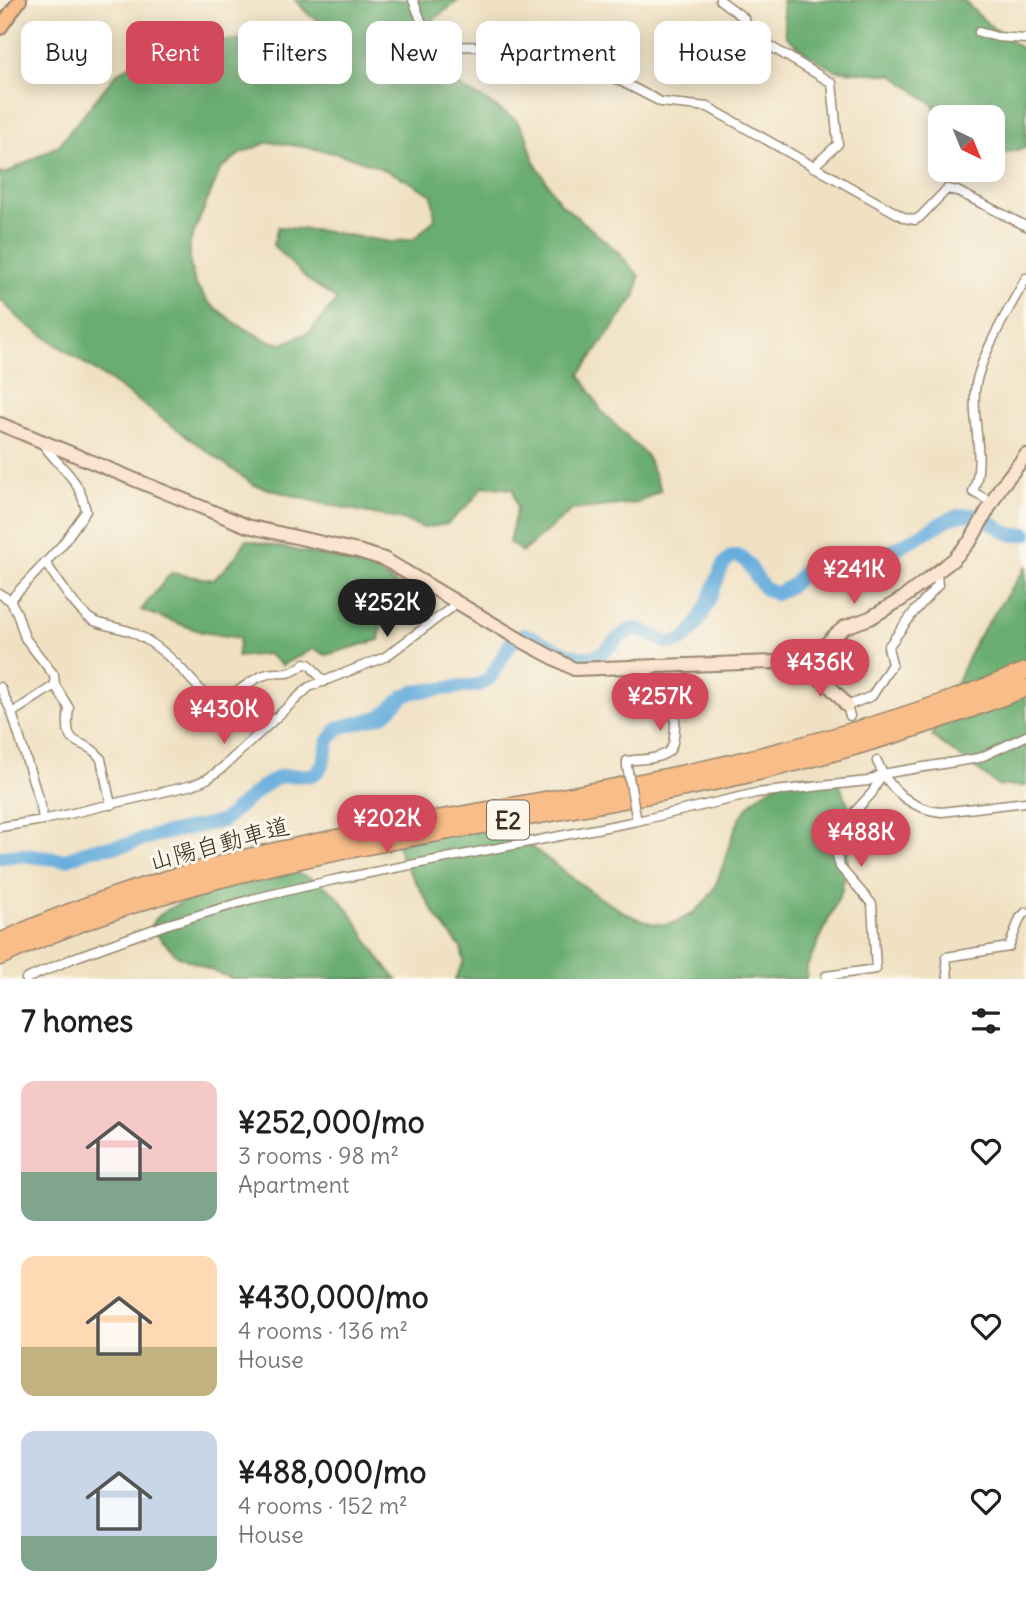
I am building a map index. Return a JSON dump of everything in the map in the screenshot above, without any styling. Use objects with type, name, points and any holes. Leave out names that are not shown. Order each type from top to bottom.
[{"type":"highway","name":"山陽自動車道","points":[[0,942],[85,906],[199,869],[312,842],[616,787],[779,752],[1022,681]]},
{"type":"highway","name":"山陽自動車道","points":[[0,957],[90,918],[205,882],[314,856],[618,801],[782,767],[853,747],[1022,681]]},
{"type":"main road","points":[[0,28],[20,0]]},
{"type":"street","points":[[414,0],[426,33],[440,46],[520,47],[585,63],[661,102],[708,107],[905,218],[915,220],[920,217],[947,190],[957,191],[1026,226]]},
{"type":"street","points":[[720,0],[744,18],[758,39],[832,83],[838,144],[813,167]]},
{"type":"street","points":[[979,32],[997,37],[1026,39]]},
{"type":"street","points":[[991,506],[973,492],[980,469],[975,387],[996,335],[1026,278]]},
{"type":"street","points":[[0,424],[247,526],[384,559],[516,638],[574,669],[775,662],[793,666],[825,681],[849,711],[872,696],[892,664],[888,648],[938,585],[937,574]]},
{"type":"street","points":[[10,600],[62,545],[86,511],[77,484],[41,441]]},
{"type":"street","points":[[810,673],[825,645],[845,627],[870,618],[902,599],[954,559],[982,524],[1000,488],[1026,455]]},
{"type":"street","points":[[45,562],[89,618],[124,629],[147,640],[172,659],[211,702],[219,705],[261,676],[269,673],[288,674],[305,663],[310,665],[324,682]]},
{"type":"street","points":[[0,594],[10,600],[18,613],[25,638],[54,675],[55,685],[69,708],[67,726],[72,738],[77,744],[97,753],[101,759],[111,804]]},
{"type":"street","points":[[0,827],[43,820],[193,785],[206,779],[221,769],[309,687],[396,651],[451,608],[456,601]]},
{"type":"street","points":[[637,818],[627,761],[658,757],[672,749],[674,741],[674,702],[664,687],[642,667]]},
{"type":"street","points":[[12,712],[55,685]]},
{"type":"street","points":[[0,687],[12,712],[43,820]]},
{"type":"street","points":[[26,979],[88,952],[252,899],[757,793],[868,781],[882,774],[979,758],[1026,736]]},
{"type":"street","points":[[877,761],[882,774],[906,800],[931,811],[1026,802]]},
{"type":"street","points":[[826,979],[826,976],[876,969],[873,904],[839,867],[834,844],[836,832],[872,793],[882,774]]},
{"type":"street","points":[[948,979],[946,957],[1009,947],[1020,918],[1026,912]]},
{"type":"green space","points":[[295,0],[459,0],[432,21],[366,21],[366,84],[458,84],[516,120],[526,135],[534,161],[559,202],[617,251],[639,276],[636,295],[580,374],[602,412],[646,455],[661,490],[637,503],[572,510],[522,552],[509,542],[517,508],[513,489],[483,486],[471,502],[447,524],[424,528],[403,520],[321,503],[254,485],[22,321],[0,299],[0,173],[7,173],[59,145],[108,84],[112,84],[117,73],[126,68],[126,84],[224,84],[224,41],[238,40],[238,84],[352,84],[352,21],[321,21],[309,15]],"holes":[[[269,142],[334,153],[393,173],[432,195],[435,219],[414,239],[391,242],[278,227],[273,245],[308,280],[337,300],[311,331],[283,344],[266,340],[238,325],[209,303],[195,284],[190,263],[190,242],[220,170],[241,153]]]},
{"type":"green space","points":[[782,0],[963,0],[987,23],[1026,52],[1026,148],[1005,153],[1005,105],[933,105],[893,75],[835,70],[806,53],[786,36]]},
{"type":"green space","points":[[246,540],[347,561],[376,571],[403,589],[386,602],[379,640],[326,655],[313,649],[282,665],[267,654],[237,657],[240,638],[202,632],[141,610],[171,573],[214,580],[236,556]]},
{"type":"green space","points":[[1026,567],[1026,786],[999,786],[932,736],[976,640]]},
{"type":"green space","points":[[801,775],[838,781],[849,807],[848,859],[842,890],[807,967],[806,979],[455,979],[464,961],[461,948],[439,920],[401,858],[395,837],[404,819],[413,811],[440,804],[470,811],[502,827],[598,896],[628,914],[656,924],[668,924],[700,908],[710,896],[732,836],[747,808],[771,787]]},
{"type":"green space","points":[[294,873],[314,880],[330,890],[343,903],[373,950],[397,979],[233,979],[178,956],[150,928],[158,916],[192,898]]},
{"type":"waterway","points":[[0,857],[21,855],[65,860],[92,849],[126,845],[153,836],[223,821],[262,787],[277,778],[311,775],[318,771],[323,764],[328,742],[338,728],[382,716],[404,696],[413,692],[479,685],[490,678],[510,644],[523,634],[574,656],[584,657],[605,651],[623,635],[635,629],[666,642],[680,641],[697,624],[723,565],[735,556],[746,561],[765,588],[776,594],[792,585],[808,567],[875,560],[951,518],[976,516],[1015,535],[1026,534]]}]
